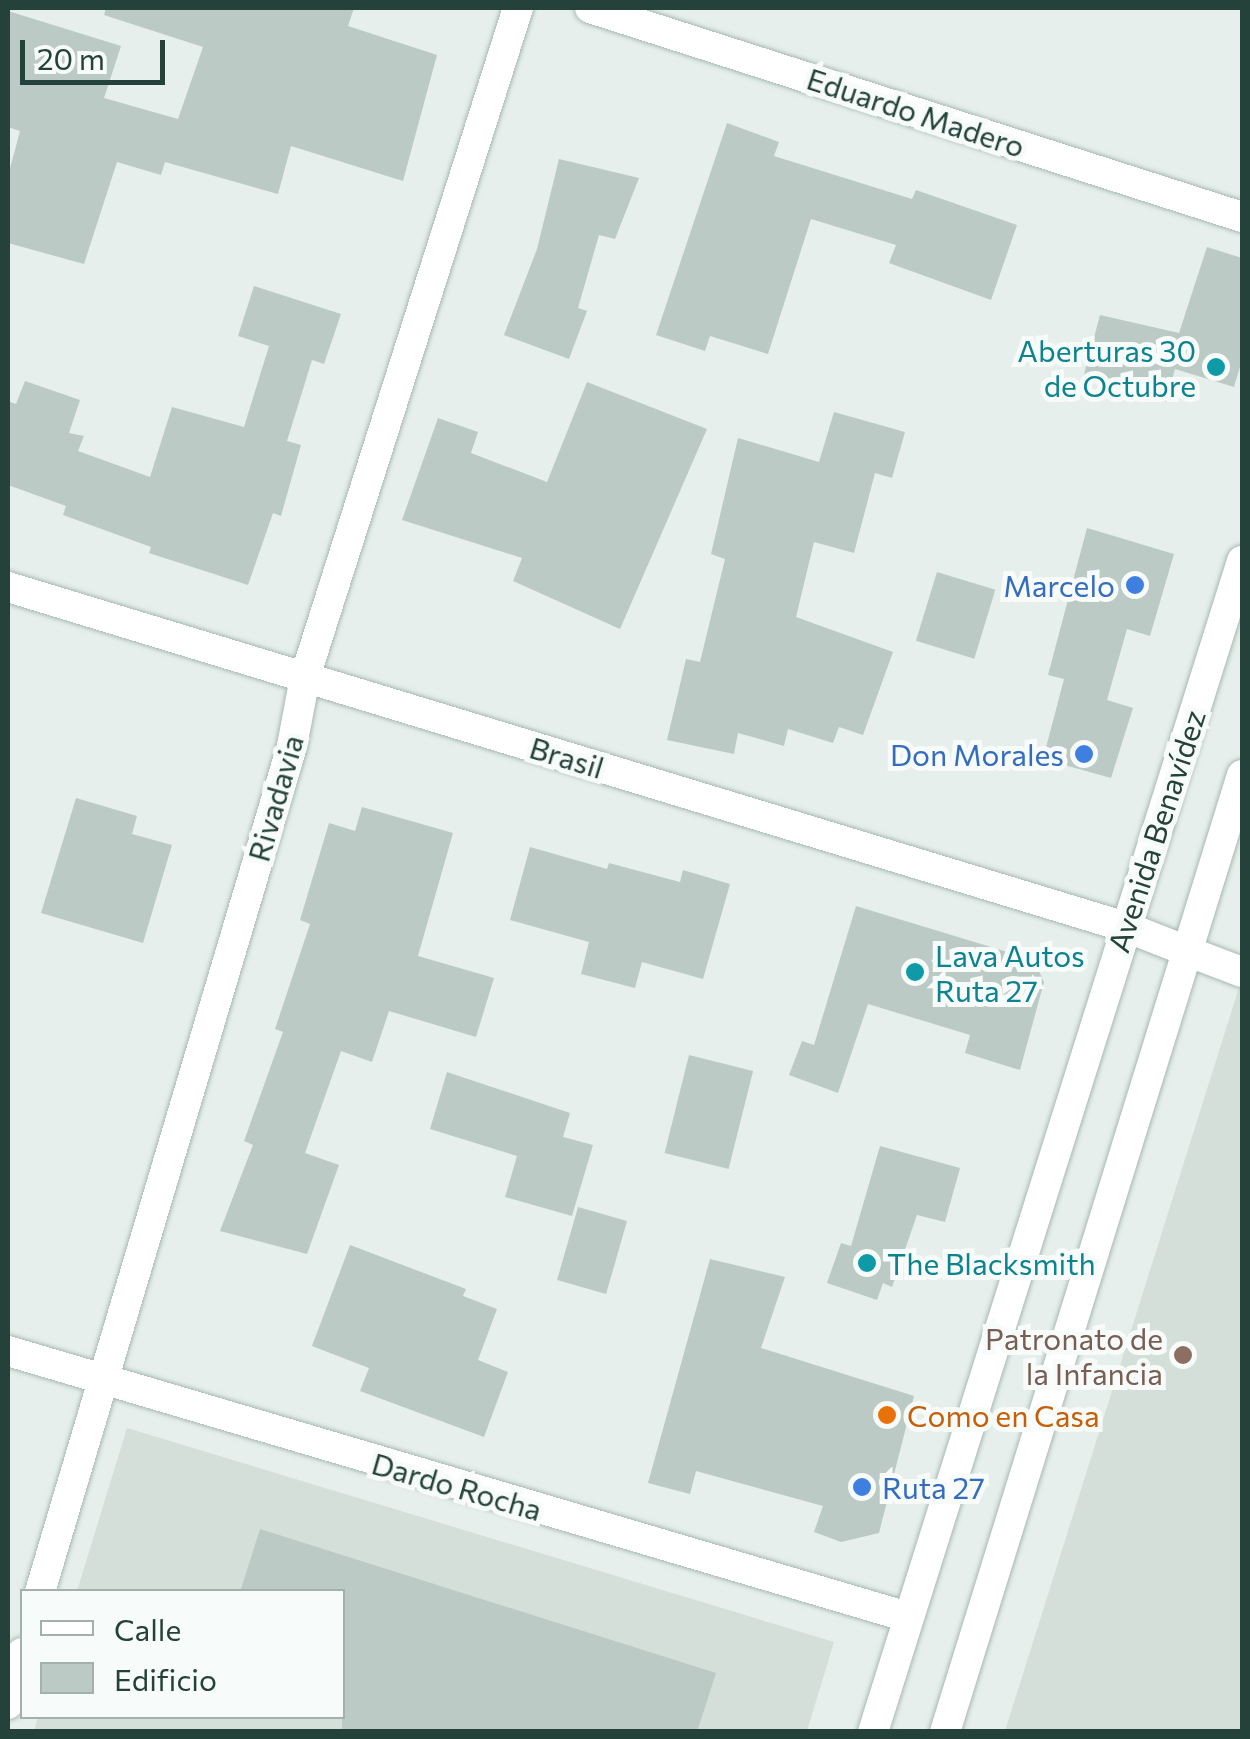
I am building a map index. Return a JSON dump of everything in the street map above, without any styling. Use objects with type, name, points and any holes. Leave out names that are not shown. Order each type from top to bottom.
[{"type":"street","name":"Rivadavia","points":[[41,1589],[292,746],[306,677],[518,8]]},
{"type":"street","name":"Eduardo Madero","points":[[590,8],[1242,217]]},
{"type":"street","name":"Avenida Benavídez","points":[[873,1732],[1242,561]]},
{"type":"street","name":"Brasil","points":[[8,587],[1126,927],[1242,972]]},
{"type":"street","points":[[945,1732],[1242,775]]},
{"type":"street","name":"Dardo Rocha","points":[[8,1351],[908,1617]]},
{"type":"street","points":[[8,1704],[20,1660]]},
{"type":"shaded area","name":"Patronato de la Infancia","points":[[1242,978],[1242,1731],[1005,1731]]},
{"type":"shaded area","points":[[127,1428],[834,1642],[807,1731],[34,1732],[37,1719],[345,1719],[345,1589],[78,1589]]},
{"type":"building","points":[[106,8],[354,8],[348,26],[437,55],[403,181],[291,146],[278,194],[165,162],[161,175],[117,162],[84,264],[8,243],[8,176],[20,131],[8,127],[8,11],[121,46],[104,98],[178,119],[203,47],[104,15]]},
{"type":"building","points":[[727,123],[779,142],[774,156],[912,199],[916,190],[1017,225],[991,300],[889,263],[896,245],[811,219],[768,354],[710,336],[705,351],[656,335]]},
{"type":"building","points":[[559,159],[639,178],[615,239],[599,235],[578,308],[587,311],[569,359],[504,335],[537,249]]},
{"type":"building","points":[[1207,247],[1242,258],[1242,360],[1234,387],[1175,369],[1166,402],[1083,378],[1100,315],[1179,333]]},
{"type":"building","points":[[254,286],[341,314],[324,364],[312,360],[287,441],[301,445],[281,516],[273,513],[248,585],[149,553],[151,547],[63,515],[66,506],[8,485],[8,401],[16,404],[25,381],[80,400],[69,433],[84,436],[78,451],[150,477],[172,407],[244,427],[269,346],[238,336]]},
{"type":"building","points":[[587,382],[707,429],[620,629],[513,581],[522,558],[402,520],[438,418],[478,432],[471,453],[547,482]]},
{"type":"building","points":[[834,412],[905,432],[892,478],[875,473],[854,553],[814,542],[796,617],[893,652],[863,735],[839,727],[833,743],[788,729],[784,746],[738,733],[734,754],[667,740],[686,659],[700,662],[725,559],[711,554],[738,438],[819,462]]},
{"type":"building","points":[[1087,528],[1174,554],[1150,636],[1127,629],[1107,700],[1133,708],[1111,778],[1043,759],[1064,679],[1048,675]]},
{"type":"building","points":[[937,572],[995,590],[974,659],[916,641]]},
{"type":"building","points":[[76,798],[137,816],[132,834],[172,845],[143,943],[41,913]]},
{"type":"building","points":[[362,807],[453,833],[418,956],[494,978],[476,1037],[389,1011],[372,1062],[341,1051],[305,1153],[339,1165],[307,1254],[220,1231],[253,1145],[244,1141],[283,1032],[275,1029],[310,924],[300,920],[329,823],[355,831]]},
{"type":"building","points":[[530,847],[607,869],[609,863],[680,882],[683,870],[730,884],[703,979],[642,962],[635,988],[581,974],[589,942],[510,920]]},
{"type":"building","name":"Lava Autos Ruta 27","points":[[856,906],[1034,960],[1044,982],[1020,1070],[965,1053],[970,1035],[868,1004],[838,1093],[789,1075],[802,1041],[814,1045]]},
{"type":"building","points":[[689,1055],[753,1071],[729,1169],[665,1153]]},
{"type":"building","points":[[447,1072],[570,1113],[563,1137],[593,1145],[572,1216],[505,1197],[517,1156],[430,1129]]},
{"type":"building","points":[[880,1146],[960,1168],[945,1222],[917,1215],[892,1287],[883,1283],[877,1300],[827,1283],[841,1243],[851,1246]]},
{"type":"building","points":[[578,1207],[627,1221],[606,1294],[557,1280]]},
{"type":"building","points":[[350,1245],[466,1289],[463,1296],[497,1309],[478,1360],[508,1372],[484,1437],[360,1391],[369,1368],[312,1346]]},
{"type":"building","points":[[710,1259],[785,1277],[761,1348],[914,1396],[879,1533],[841,1542],[814,1532],[823,1506],[696,1471],[690,1494],[648,1483]]},
{"type":"building","points":[[260,1529],[716,1673],[697,1732],[342,1732],[345,1589],[241,1589]]},
{"type":"place","name":"Aberturas 30 de Octubre","points":[[1216,367]]},
{"type":"place","name":"Marcelo","points":[[1135,585]]},
{"type":"place","name":"Don Morales","points":[[1084,754]]},
{"type":"place","name":"Lava Autos Ruta 27","points":[[915,972]]},
{"type":"place","name":"The Blacksmith","points":[[867,1263]]},
{"type":"place","name":"Patronato de la Infancia","points":[[1183,1355]]},
{"type":"place","name":"Como en Casa","points":[[887,1415]]},
{"type":"place","name":"Ruta 27","points":[[862,1487]]}]
